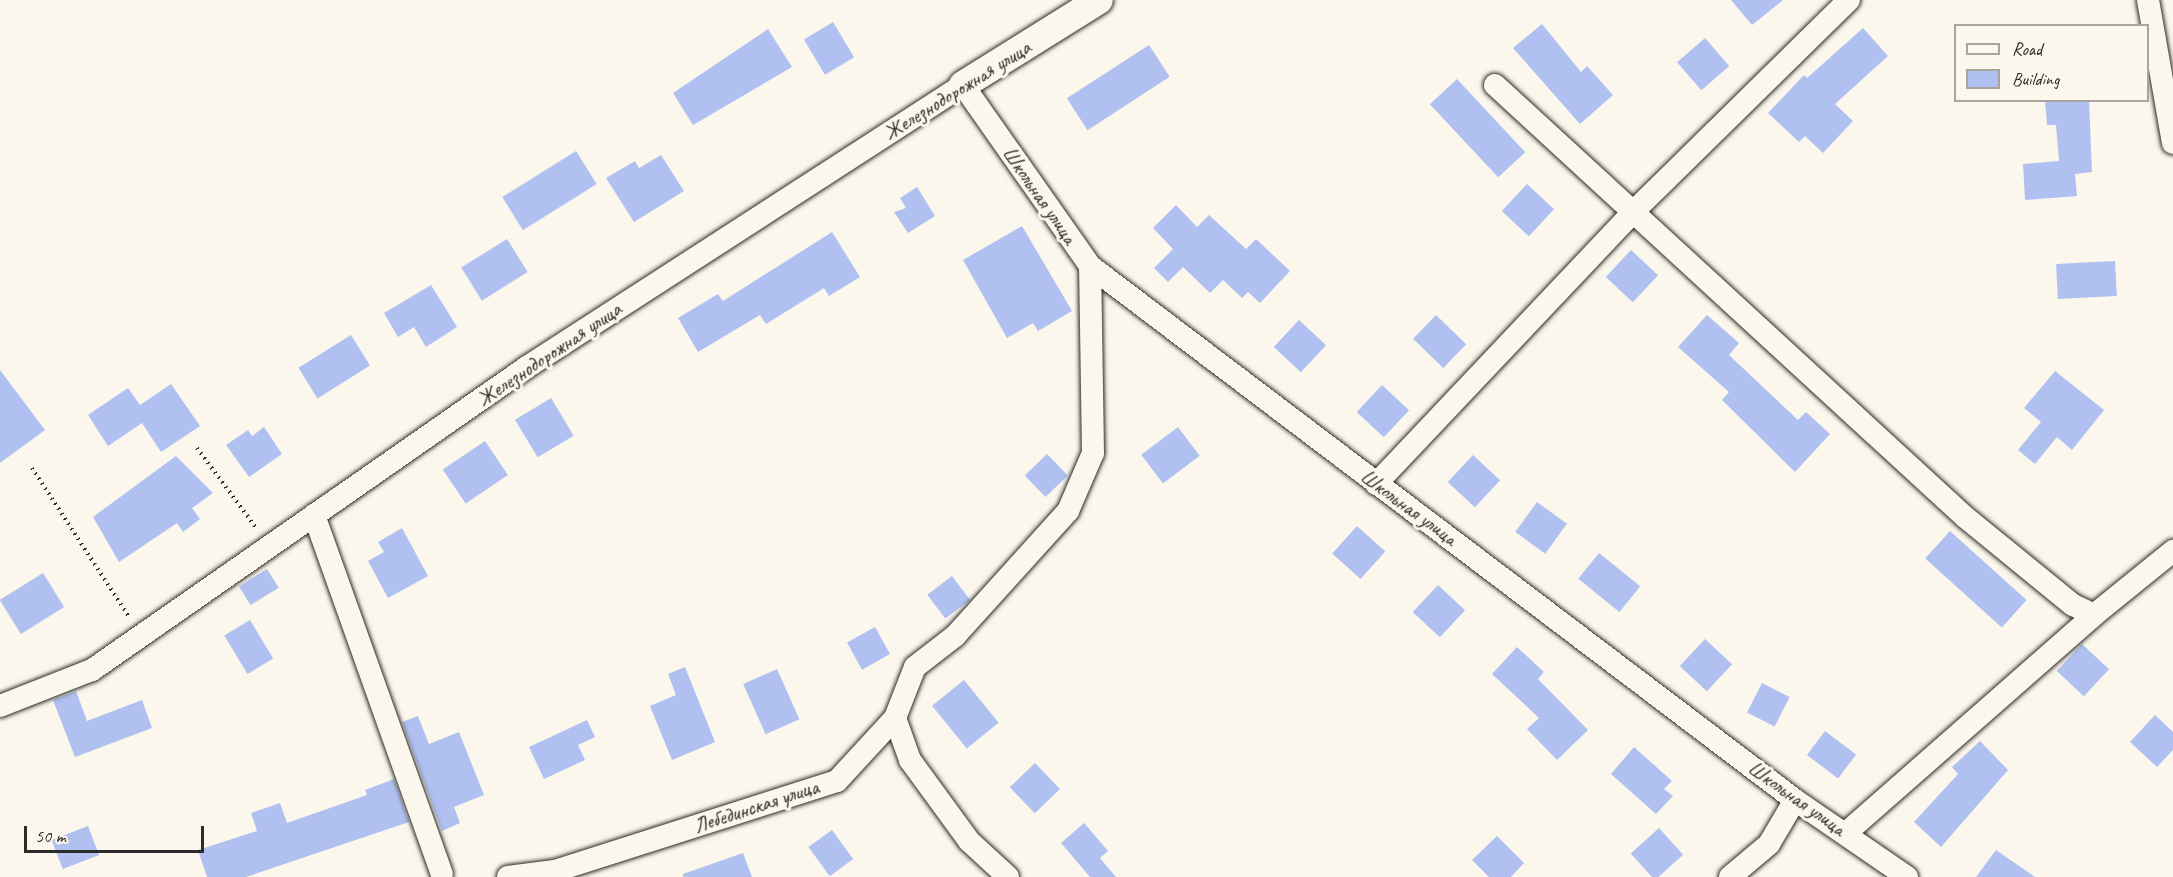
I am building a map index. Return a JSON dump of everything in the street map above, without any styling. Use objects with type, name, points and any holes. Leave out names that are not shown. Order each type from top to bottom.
[{"type":"street","name":"Железнодорожная улица","points":[[0,706],[92,670],[527,367],[963,85],[1099,0]]},
{"type":"street","points":[[1376,484],[1630,215],[1849,0]]},
{"type":"street","points":[[2148,0],[2173,143]]},
{"type":"street","name":"Школьная улица","points":[[963,85],[1090,266],[1795,800],[1907,877]]},
{"type":"street","points":[[1495,86],[1630,215],[1965,518],[2094,615]]},
{"type":"street","points":[[1008,877],[969,841],[910,760],[895,718],[915,667],[955,636],[1068,512],[1093,453],[1090,266]]},
{"type":"street","points":[[314,515],[442,876]]},
{"type":"street","points":[[1846,833],[2094,615],[2173,551]]},
{"type":"street","name":"Лебединская улица","points":[[508,877],[555,871],[837,781],[895,718]]},
{"type":"street","points":[[1730,877],[1769,844],[1795,800]]},
{"type":"path","points":[[197,448],[270,546]]},
{"type":"path","points":[[32,468],[141,635]]},
{"type":"building","points":[[1731,0],[1783,0],[1752,25]]},
{"type":"building","points":[[833,22],[854,57],[825,75],[804,40]]},
{"type":"building","points":[[1542,24],[1581,72],[1587,66],[1613,95],[1580,124],[1513,48]]},
{"type":"building","points":[[1863,28],[1888,56],[1835,104],[1853,121],[1823,153],[1805,136],[1799,142],[1768,113],[1804,75],[1807,78]]},
{"type":"building","points":[[768,29],[792,67],[693,125],[673,93]]},
{"type":"building","points":[[1705,38],[1729,66],[1701,90],[1677,62]]},
{"type":"building","points":[[1149,45],[1170,77],[1088,130],[1067,98]]},
{"type":"building","points":[[1457,79],[1525,152],[1498,177],[1430,104]]},
{"type":"building","points":[[2045,102],[2089,102],[2092,172],[2075,174],[2077,196],[2025,200],[2023,164],[2059,161],[2056,125],[2047,125]]},
{"type":"building","points":[[576,151],[597,184],[523,230],[502,197]]},
{"type":"building","points":[[661,155],[684,191],[634,222],[606,178],[635,161],[639,168]]},
{"type":"building","points":[[1527,184],[1554,209],[1529,236],[1502,211]]},
{"type":"building","points":[[917,187],[935,216],[908,233],[894,212],[906,208],[900,198]]},
{"type":"building","points":[[1176,205],[1197,227],[1209,215],[1246,249],[1256,239],[1290,271],[1260,303],[1248,292],[1242,298],[1223,280],[1210,293],[1183,267],[1168,282],[1154,268],[1173,249],[1153,228]]},
{"type":"building","points":[[1022,226],[1072,311],[1038,331],[1033,323],[1007,338],[963,260]]},
{"type":"building","points":[[832,232],[860,277],[829,296],[824,288],[766,324],[760,315],[698,352],[678,318],[718,294],[723,301]]},
{"type":"building","points":[[507,239],[528,272],[482,301],[461,268]]},
{"type":"building","points":[[1631,250],[1658,275],[1633,302],[1606,277]]},
{"type":"building","points":[[2115,261],[2117,296],[2058,299],[2056,264]]},
{"type":"building","points":[[431,285],[457,327],[426,347],[414,327],[398,337],[384,313]]},
{"type":"building","points":[[1436,315],[1466,344],[1443,368],[1413,339]]},
{"type":"building","points":[[1707,315],[1739,343],[1729,355],[1798,420],[1806,412],[1830,434],[1795,472],[1722,400],[1729,392],[1678,347]]},
{"type":"building","points":[[1299,320],[1326,345],[1301,372],[1274,347]]},
{"type":"building","points":[[351,335],[370,366],[317,398],[298,368]]},
{"type":"building","points":[[0,370],[45,430],[0,463]]},
{"type":"building","points":[[2055,371],[2104,410],[2072,450],[2057,437],[2035,464],[2018,450],[2041,422],[2024,408]]},
{"type":"building","points":[[171,384],[200,426],[161,452],[142,423],[108,446],[88,415],[128,388],[140,405]]},
{"type":"building","points":[[1382,385],[1409,410],[1384,437],[1357,412]]},
{"type":"building","points":[[551,398],[574,436],[538,457],[515,420]]},
{"type":"building","points":[[264,427],[282,454],[249,477],[226,445],[248,430],[252,436]]},
{"type":"building","points":[[1178,427],[1200,456],[1163,483],[1141,455]]},
{"type":"building","points":[[485,441],[508,475],[466,504],[443,470]]},
{"type":"building","points":[[1047,454],[1068,476],[1046,497],[1025,476]]},
{"type":"building","points":[[1473,455],[1500,480],[1475,507],[1448,482]]},
{"type":"building","points":[[176,456],[213,493],[192,508],[200,519],[183,532],[177,523],[119,562],[93,517]]},
{"type":"building","points":[[1537,502],[1567,524],[1545,554],[1515,532]]},
{"type":"building","points":[[1357,526],[1385,551],[1360,579],[1332,553]]},
{"type":"building","points":[[402,528],[428,576],[388,598],[368,561],[384,552],[378,542]]},
{"type":"building","points":[[1950,531],[2027,600],[2002,627],[1925,558]]},
{"type":"building","points":[[1599,553],[1640,586],[1619,612],[1578,579]]},
{"type":"building","points":[[267,569],[279,588],[251,605],[239,586]]},
{"type":"building","points":[[43,573],[64,607],[21,634],[0,600]]},
{"type":"building","points":[[952,576],[970,600],[945,619],[927,595]]},
{"type":"building","points":[[1438,585],[1465,610],[1440,637],[1413,612]]},
{"type":"building","points":[[250,620],[273,659],[247,674],[224,635]]},
{"type":"building","points":[[875,627],[890,654],[862,670],[847,643]]},
{"type":"building","points":[[1705,639],[1732,664],[1707,691],[1680,666]]},
{"type":"building","points":[[2082,644],[2109,669],[2084,696],[2057,671]]},
{"type":"building","points":[[1517,647],[1544,672],[1538,679],[1588,730],[1557,760],[1527,729],[1539,718],[1492,674]]},
{"type":"building","points":[[685,667],[715,742],[672,760],[650,706],[676,695],[668,674]]},
{"type":"building","points":[[777,669],[799,719],[766,734],[743,684]]},
{"type":"building","points":[[964,680],[999,723],[967,749],[932,706]]},
{"type":"building","points":[[1762,683],[1790,697],[1775,726],[1747,712]]},
{"type":"building","points":[[76,691],[87,721],[142,700],[152,728],[75,757],[53,700]]},
{"type":"building","points":[[2155,715],[2173,732],[2173,750],[2157,767],[2130,742]]},
{"type":"building","points":[[418,716],[429,744],[459,732],[484,795],[454,807],[460,823],[442,831],[402,722]]},
{"type":"building","points":[[587,720],[595,737],[578,745],[585,760],[544,779],[529,747]]},
{"type":"building","points":[[1825,731],[1856,754],[1838,778],[1807,755]]},
{"type":"building","points":[[1980,741],[2008,770],[1941,847],[1914,822],[1958,774],[1952,767]]},
{"type":"building","points":[[1634,747],[1672,781],[1664,789],[1673,796],[1656,814],[1611,774]]},
{"type":"building","points":[[1035,763],[1060,789],[1035,813],[1010,787]]},
{"type":"building","points":[[394,779],[409,822],[246,877],[207,877],[198,850],[257,831],[251,813],[280,803],[287,823],[367,795],[365,790]]},
{"type":"building","points":[[1084,823],[1108,851],[1100,858],[1116,877],[1090,877],[1061,843]]},
{"type":"building","points":[[88,826],[99,855],[63,869],[52,840]]},
{"type":"building","points":[[1659,828],[1683,855],[1658,877],[1652,877],[1631,853]]},
{"type":"building","points":[[832,830],[853,859],[830,876],[809,847]]},
{"type":"building","points":[[1497,836],[1524,863],[1511,877],[1489,877],[1472,860]]},
{"type":"building","points":[[1996,850],[2035,877],[1976,877]]},
{"type":"building","points":[[743,853],[752,877],[683,877],[683,874]]}]
